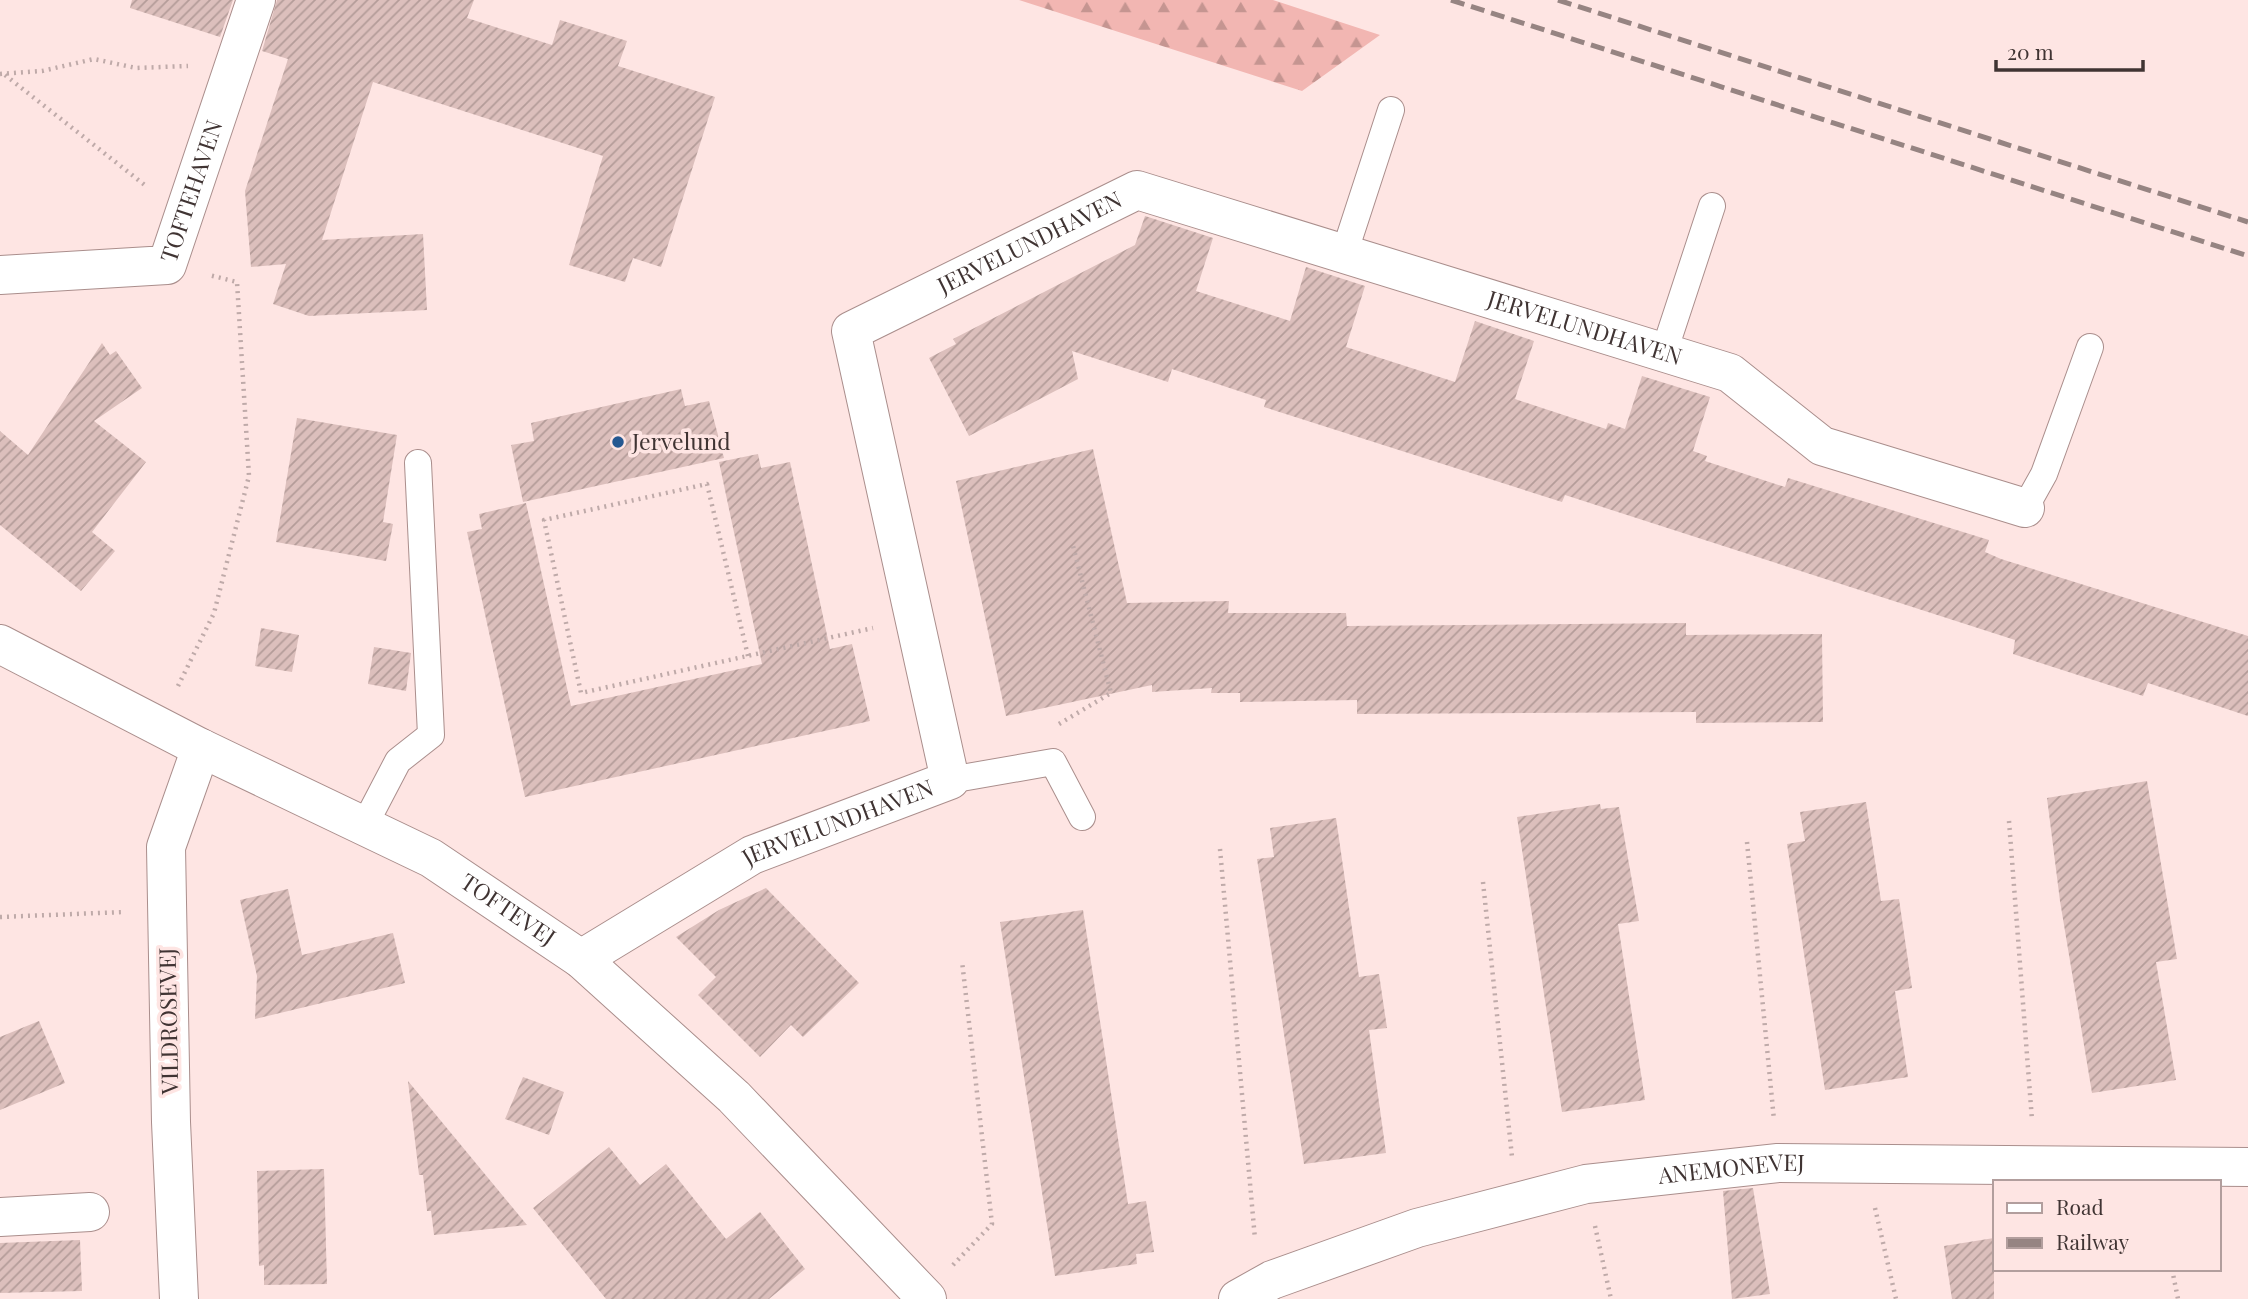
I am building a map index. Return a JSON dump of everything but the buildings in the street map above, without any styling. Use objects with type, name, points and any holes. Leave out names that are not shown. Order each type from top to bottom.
[{"type":"street","name":"TOFTEHAVEN","points":[[0,275],[167,265],[256,0]]},
{"type":"street","name":"JERVELUNDHAVEN","points":[[581,959],[752,855],[950,780],[851,331],[1136,190],[1730,373],[1822,446],[2025,508]]},
{"type":"street","name":"TOFTEVEJ","points":[[0,644],[201,748],[431,858],[581,959],[734,1097],[925,1297]]},
{"type":"street","name":"VILDROSEVEJ","points":[[179,1299],[171,1122],[166,847],[201,748]]},
{"type":"street","name":"ANEMONEVEJ","points":[[1238,1299],[1272,1280],[1417,1228],[1516,1200],[1586,1184],[1778,1163],[2248,1167]]},
{"type":"street","points":[[0,1217],[90,1212]]},
{"type":"lane","points":[[1344,254],[1391,110]]},
{"type":"lane","points":[[1664,352],[1712,206]]},
{"type":"lane","points":[[2025,508],[2044,474],[2090,347]]},
{"type":"lane","points":[[364,826],[398,761],[430,735],[418,463]]},
{"type":"lane","points":[[950,780],[1053,762],[1082,817]]},
{"type":"path","points":[[2,74],[42,71],[94,59],[136,68],[235,64]]},
{"type":"path","points":[[2,74],[184,216]]},
{"type":"path","points":[[159,724],[214,613],[249,476],[237,282],[167,265]]},
{"type":"path","points":[[748,656],[707,484],[544,520],[581,693],[748,656],[914,619]]},
{"type":"path","points":[[1053,762],[1046,732],[1111,693],[1072,542]]},
{"type":"path","points":[[2008,821],[2035,1165]]},
{"type":"path","points":[[1747,842],[1778,1163]]},
{"type":"path","points":[[1220,849],[1254,1237],[1272,1280]]},
{"type":"path","points":[[1483,883],[1516,1200]]},
{"type":"path","points":[[0,917],[167,910]]},
{"type":"path","points":[[925,1297],[992,1224],[962,961]]},
{"type":"path","points":[[1865,1164],[1896,1299]]},
{"type":"path","points":[[1586,1184],[1611,1299]]},
{"type":"path","points":[[2172,1271],[2178,1299]]},
{"type":"green space","points":[[1019,0],[1273,0],[1380,35],[1302,91]]},
{"type":"railway","points":[[1451,0],[2248,256]]},
{"type":"railway","points":[[1558,0],[2248,222]]},
{"type":"place","name":"Jervelund","points":[[618,442]]}]
